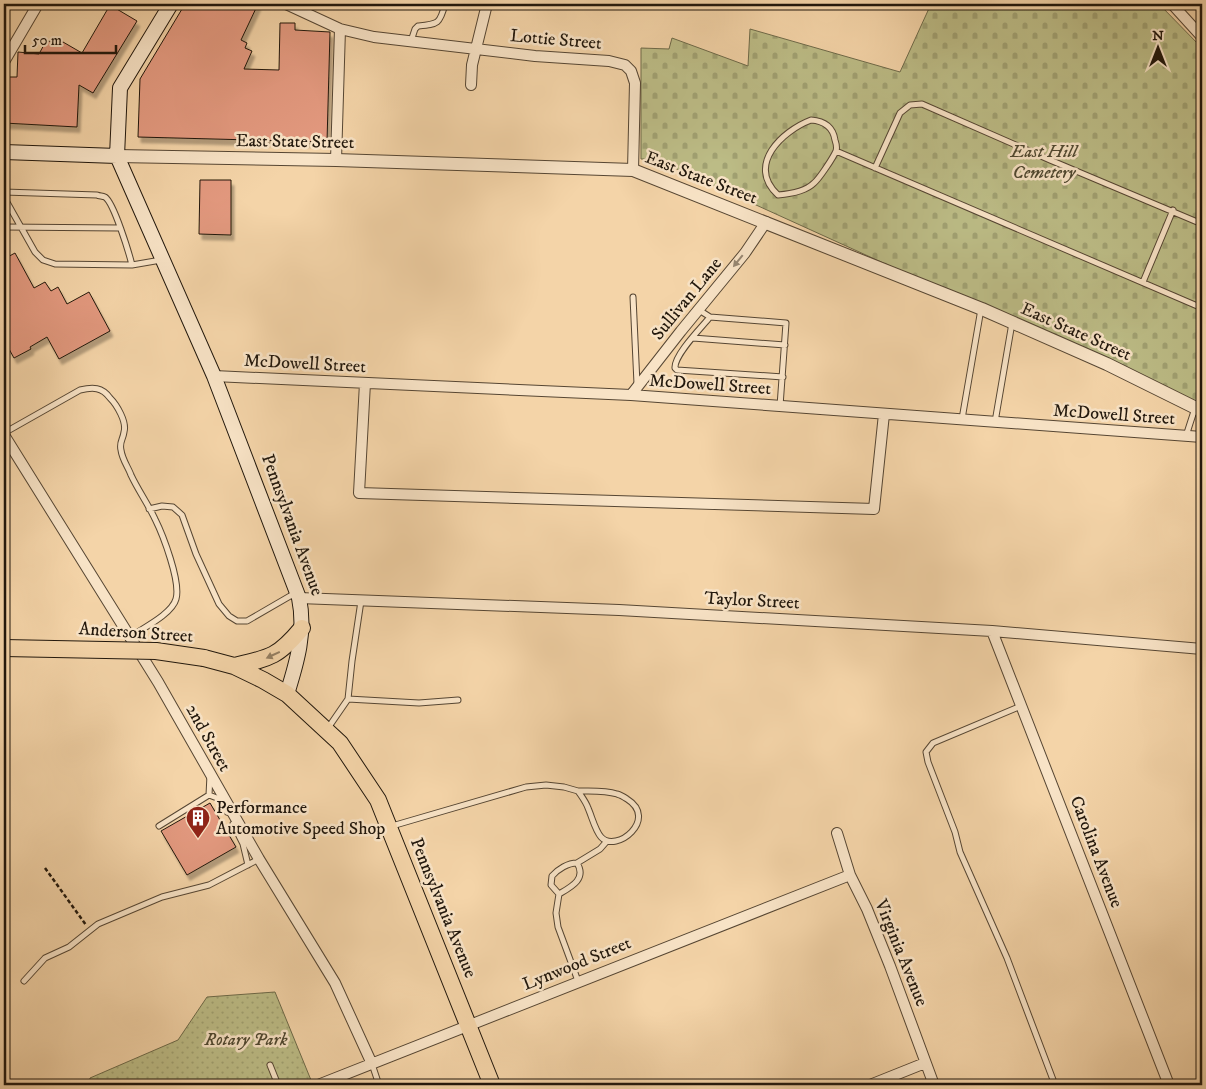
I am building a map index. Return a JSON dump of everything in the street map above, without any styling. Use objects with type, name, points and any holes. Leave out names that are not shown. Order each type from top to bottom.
[{"type":"highway","points":[[234,666],[263,659],[281,651],[302,628]]},
{"type":"highway","name":"Anderson Street","points":[[4,648],[156,651],[204,658],[234,666],[287,694]]},
{"type":"highway","name":"Pennsylvania Avenue","points":[[287,694],[340,743],[378,800],[492,1085]]},
{"type":"main road","points":[[4,152],[117,156],[120,88],[171,4]]},
{"type":"main road","name":"Pennsylvania Avenue","points":[[117,156],[214,376],[298,595],[302,628],[300,649],[287,694]]},
{"type":"street","name":"Lottie Street","points":[[286,4],[340,29],[374,37],[535,56],[609,61],[625,65],[631,71],[635,82],[633,170]]},
{"type":"street","points":[[471,85],[472,65],[487,4]]},
{"type":"street","points":[[1172,4],[1202,37]]},
{"type":"street","points":[[4,62],[37,6]]},
{"type":"street","points":[[336,160],[340,29]]},
{"type":"street","name":"East State Street","points":[[117,156],[336,160],[633,170],[982,309],[1107,364],[1198,410]]},
{"type":"street","name":"Sullivan Lane","points":[[634,391],[745,253],[766,222]]},
{"type":"street","name":"McDowell Street","points":[[214,376],[365,383],[634,391],[780,406],[1202,437]]},
{"type":"street","points":[[365,383],[359,493],[874,509],[884,414]]},
{"type":"street","name":"2nd Street","points":[[4,434],[158,682],[259,859],[335,983],[372,1064]]},
{"type":"street","name":"Taylor Street","points":[[298,595],[361,600],[620,610],[992,631],[1202,649]]},
{"type":"street","name":"Carolina Avenue","points":[[992,631],[1170,1085]]},
{"type":"street","name":"Virginia Avenue","points":[[837,833],[850,875],[867,909],[887,958],[934,1085]]},
{"type":"street","name":"Lynwood Street","points":[[318,1085],[850,875]]},
{"type":"street","points":[[870,1085],[925,1063]]},
{"type":"lane","points":[[21,4],[37,6]]},
{"type":"lane","points":[[411,42],[415,29],[418,26],[434,24],[440,20],[445,4]]},
{"type":"lane","points":[[875,168],[900,113],[905,108],[918,104],[1173,210],[1202,224]]},
{"type":"lane","points":[[811,120],[827,124],[832,130],[836,151],[815,183],[806,189],[778,195],[767,180],[766,170],[771,150],[782,137],[811,120]]},
{"type":"lane","points":[[836,151],[1202,308]]},
{"type":"lane","points":[[4,192],[97,195],[105,198],[110,204],[129,250],[132,265]]},
{"type":"lane","points":[[4,196],[35,252],[43,260],[55,264],[132,265],[163,260]]},
{"type":"lane","points":[[1143,282],[1173,210]]},
{"type":"lane","points":[[4,227],[120,228]]},
{"type":"lane","points":[[633,297],[634,391]]},
{"type":"lane","points":[[962,420],[982,309]]},
{"type":"lane","points":[[699,310],[710,317],[784,322],[787,326],[780,406]]},
{"type":"lane","points":[[710,317],[675,362],[677,370],[783,377]]},
{"type":"lane","points":[[995,422],[1012,323]]},
{"type":"lane","points":[[693,338],[786,345]]},
{"type":"lane","points":[[4,434],[80,390],[91,387],[103,390],[111,398],[123,420],[125,432],[120,441],[121,452],[155,520],[171,560],[177,586],[176,600],[168,612],[130,637]]},
{"type":"lane","points":[[1186,436],[1198,410]]},
{"type":"lane","points":[[149,509],[162,506],[173,507],[182,515],[196,554],[219,604],[237,621],[247,621],[298,595]]},
{"type":"lane","points":[[326,730],[348,699],[361,600]]},
{"type":"lane","points":[[348,699],[419,703],[458,700]]},
{"type":"lane","points":[[1021,706],[933,743],[926,752],[928,762],[955,832],[960,852],[1007,958],[1055,1085]]},
{"type":"lane","points":[[209,795],[210,774]]},
{"type":"lane","points":[[389,827],[526,787],[546,785],[578,791],[600,791],[619,794],[632,802],[638,812],[638,824],[632,832],[618,841],[608,841],[601,837],[587,805],[578,791]]},
{"type":"lane","points":[[159,826],[209,795]]},
{"type":"lane","points":[[209,795],[217,798],[226,810],[243,844],[248,865]]},
{"type":"lane","points":[[559,894],[551,885],[552,876],[557,870],[572,863],[578,863],[600,849],[608,841]]},
{"type":"lane","points":[[24,981],[45,958],[69,947],[98,924],[162,897],[209,885],[259,859]]},
{"type":"lane","points":[[559,894],[575,885],[578,881],[581,876],[578,863]]},
{"type":"lane","points":[[559,894],[556,912],[558,927],[578,981]]},
{"type":"lane","points":[[372,1064],[379,1085]]},
{"type":"lane","points":[[270,1065],[278,1085]]},
{"type":"path","points":[[45,868],[85,923],[87,932]]},
{"type":"green space","name":"East Hill Cemetery","points":[[931,4],[1159,4],[1202,48],[1202,408],[655,159],[641,159],[641,48],[669,49],[672,38],[748,66],[750,29],[900,72]]},
{"type":"green space","name":"Rotary Park","points":[[275,992],[313,1085],[89,1085],[90,1078],[178,1040],[207,997]]},
{"type":"building","points":[[185,4],[258,4],[241,40],[247,43],[245,48],[252,51],[244,69],[279,70],[280,23],[295,23],[295,30],[330,32],[327,142],[138,137],[140,79]]},
{"type":"building","points":[[110,5],[137,21],[93,93],[79,85],[77,127],[4,123],[4,77],[17,77],[18,52],[39,54],[46,41],[63,42],[82,53]]},
{"type":"building","points":[[200,180],[231,180],[231,235],[199,234]]},
{"type":"building","points":[[15,253],[34,288],[45,282],[51,291],[58,287],[67,304],[89,292],[110,331],[59,359],[47,337],[30,347],[31,349],[14,358],[4,340],[4,259]]},
{"type":"building","name":"Performance Automotive Speed Shop","points":[[210,803],[236,847],[187,875],[161,831]]},
{"type":"place","name":"Performance Automotive Speed Shop","points":[[198,839]]}]
